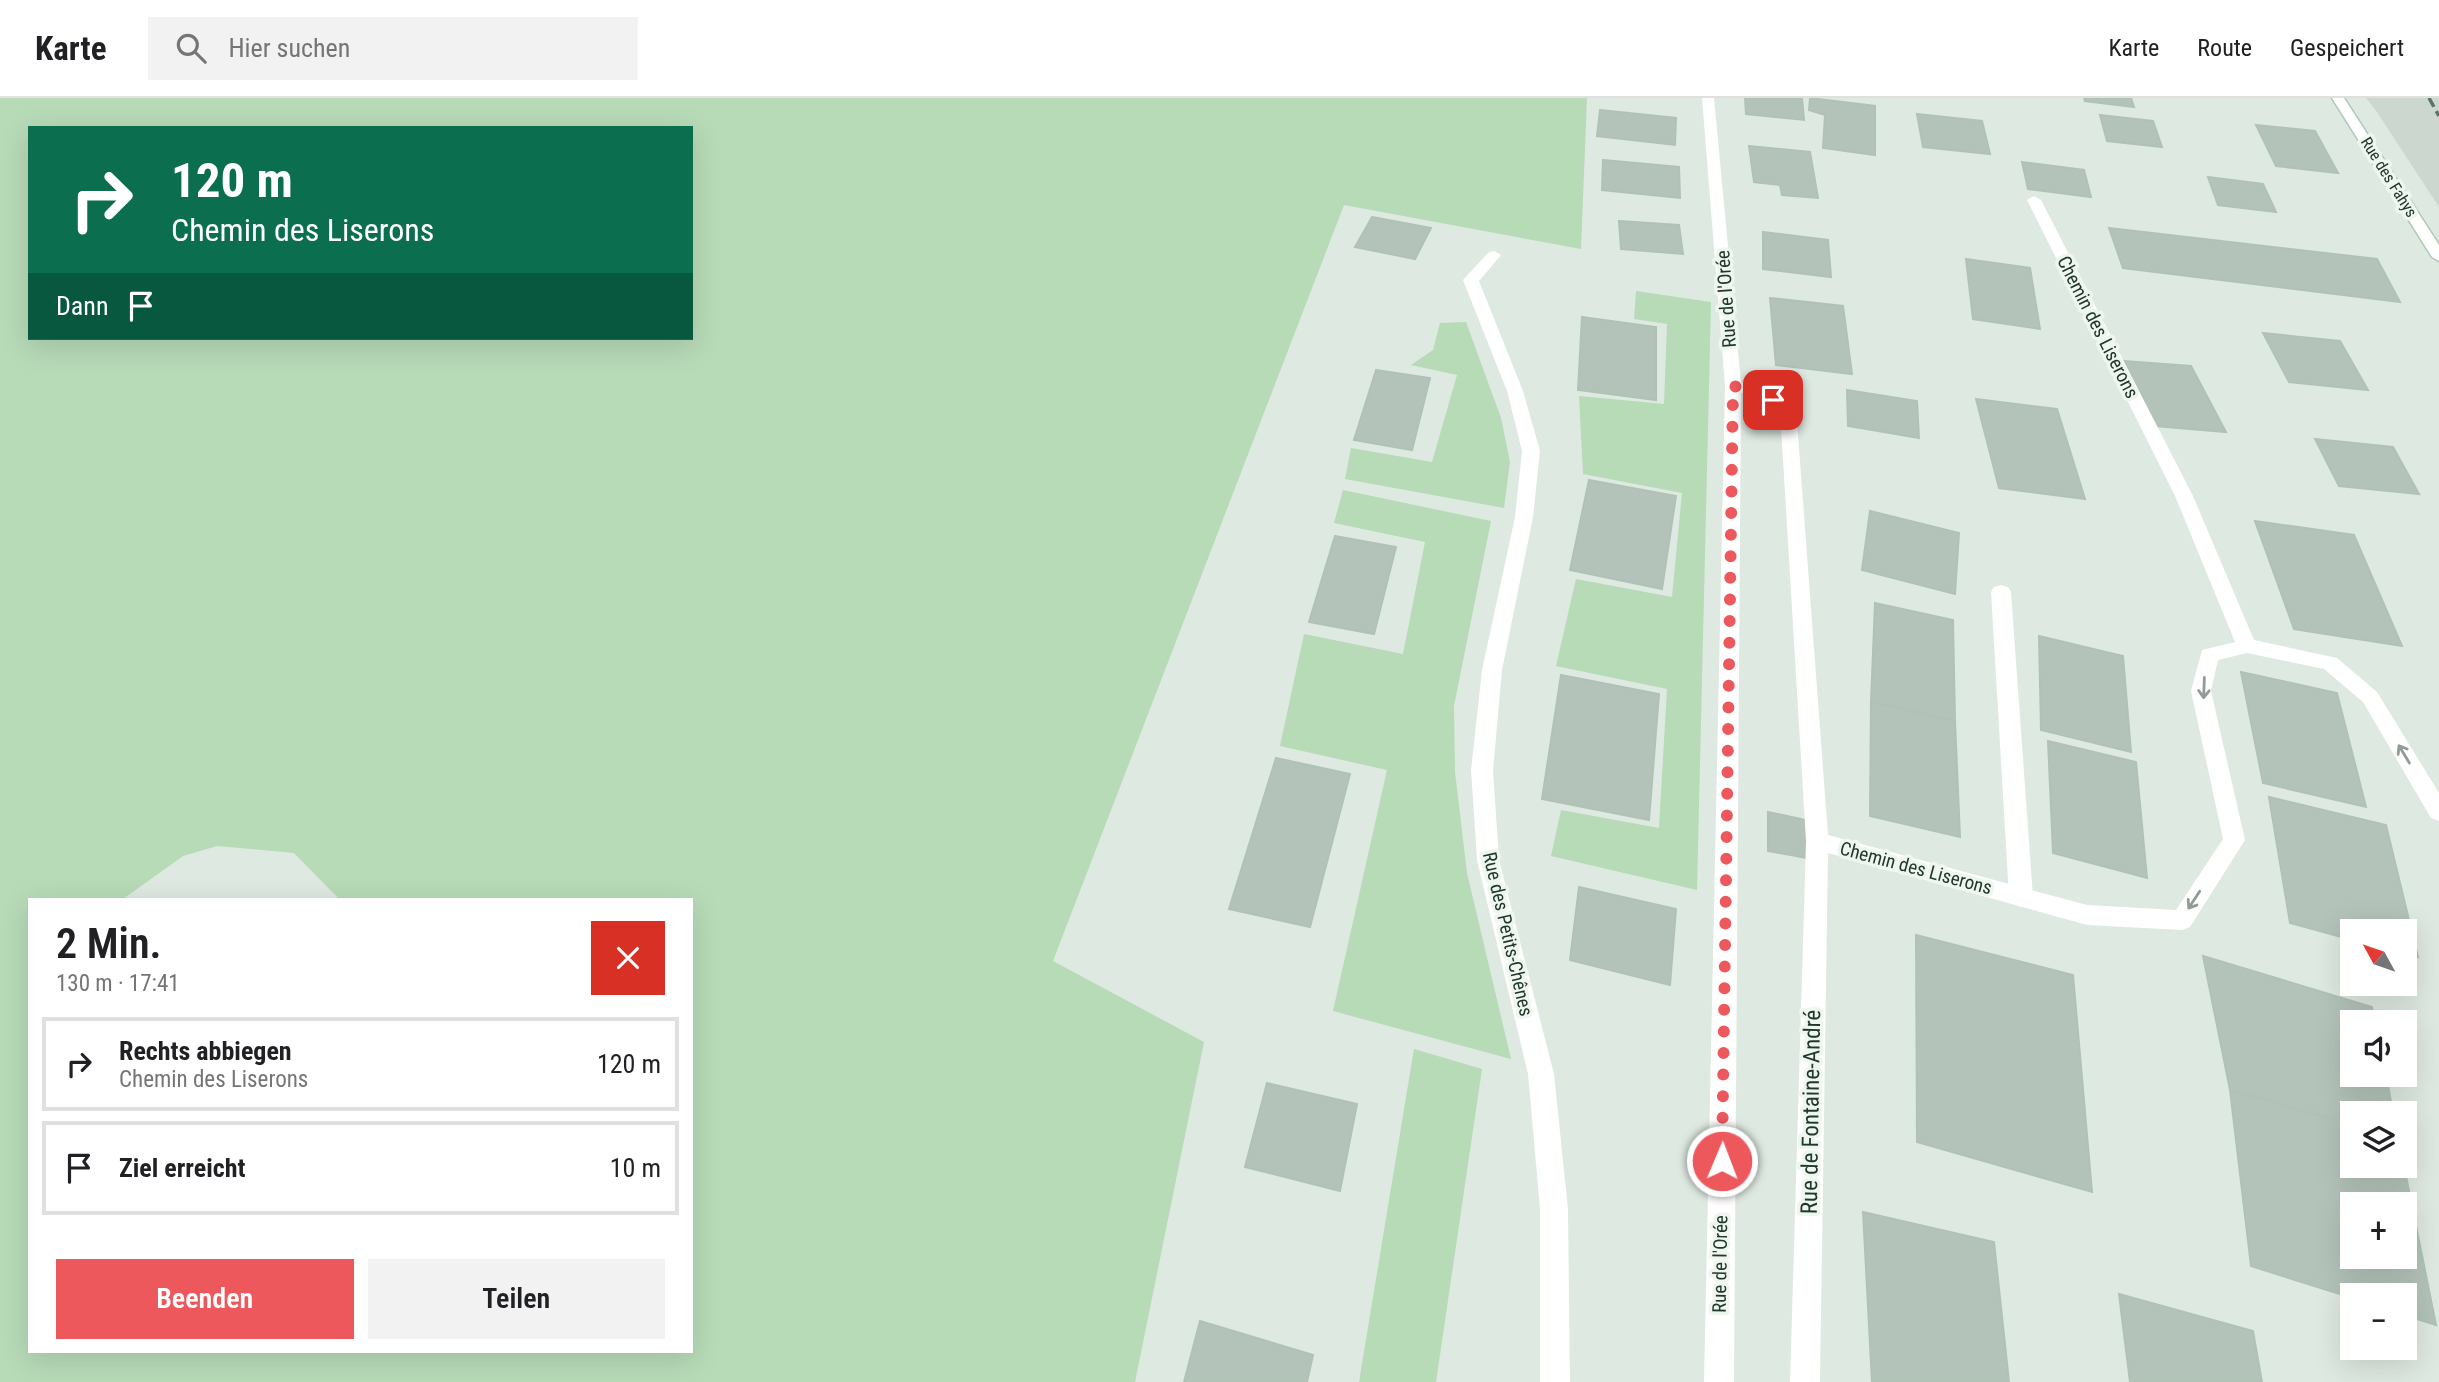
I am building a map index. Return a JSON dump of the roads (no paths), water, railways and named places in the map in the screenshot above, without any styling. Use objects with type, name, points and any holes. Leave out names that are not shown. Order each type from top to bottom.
[{"type":"street","name":"Rue de l'Orée","points":[[1708,98],[1733,386],[1718,1382]]},
{"type":"street","name":"Rue des Fahys","points":[[2338,98],[2439,257]]},
{"type":"street","name":"Chemin des Liserons","points":[[2034,201],[2184,496],[2246,646]]},
{"type":"street","name":"Rue des Petits-Chênes","points":[[1494,255],[1471,280],[1516,391],[1531,451],[1524,517],[1492,670],[1482,770],[1488,860],[1541,1074],[1554,1209],[1555,1382]]},
{"type":"street","name":"Chemin des Liserons","points":[[1733,386],[1758,392],[1788,408],[1817,841],[2087,915],[2182,920],[2234,840],[2201,691],[2208,655],[2246,646],[2330,663],[2370,697],[2439,812]]},
{"type":"street","points":[[2001,592],[2021,897]]},
{"type":"street","name":"Rue de Fontaine-André","points":[[1805,1382],[1817,841]]},
{"type":"railway","points":[[2429,98],[2439,116]]}]
